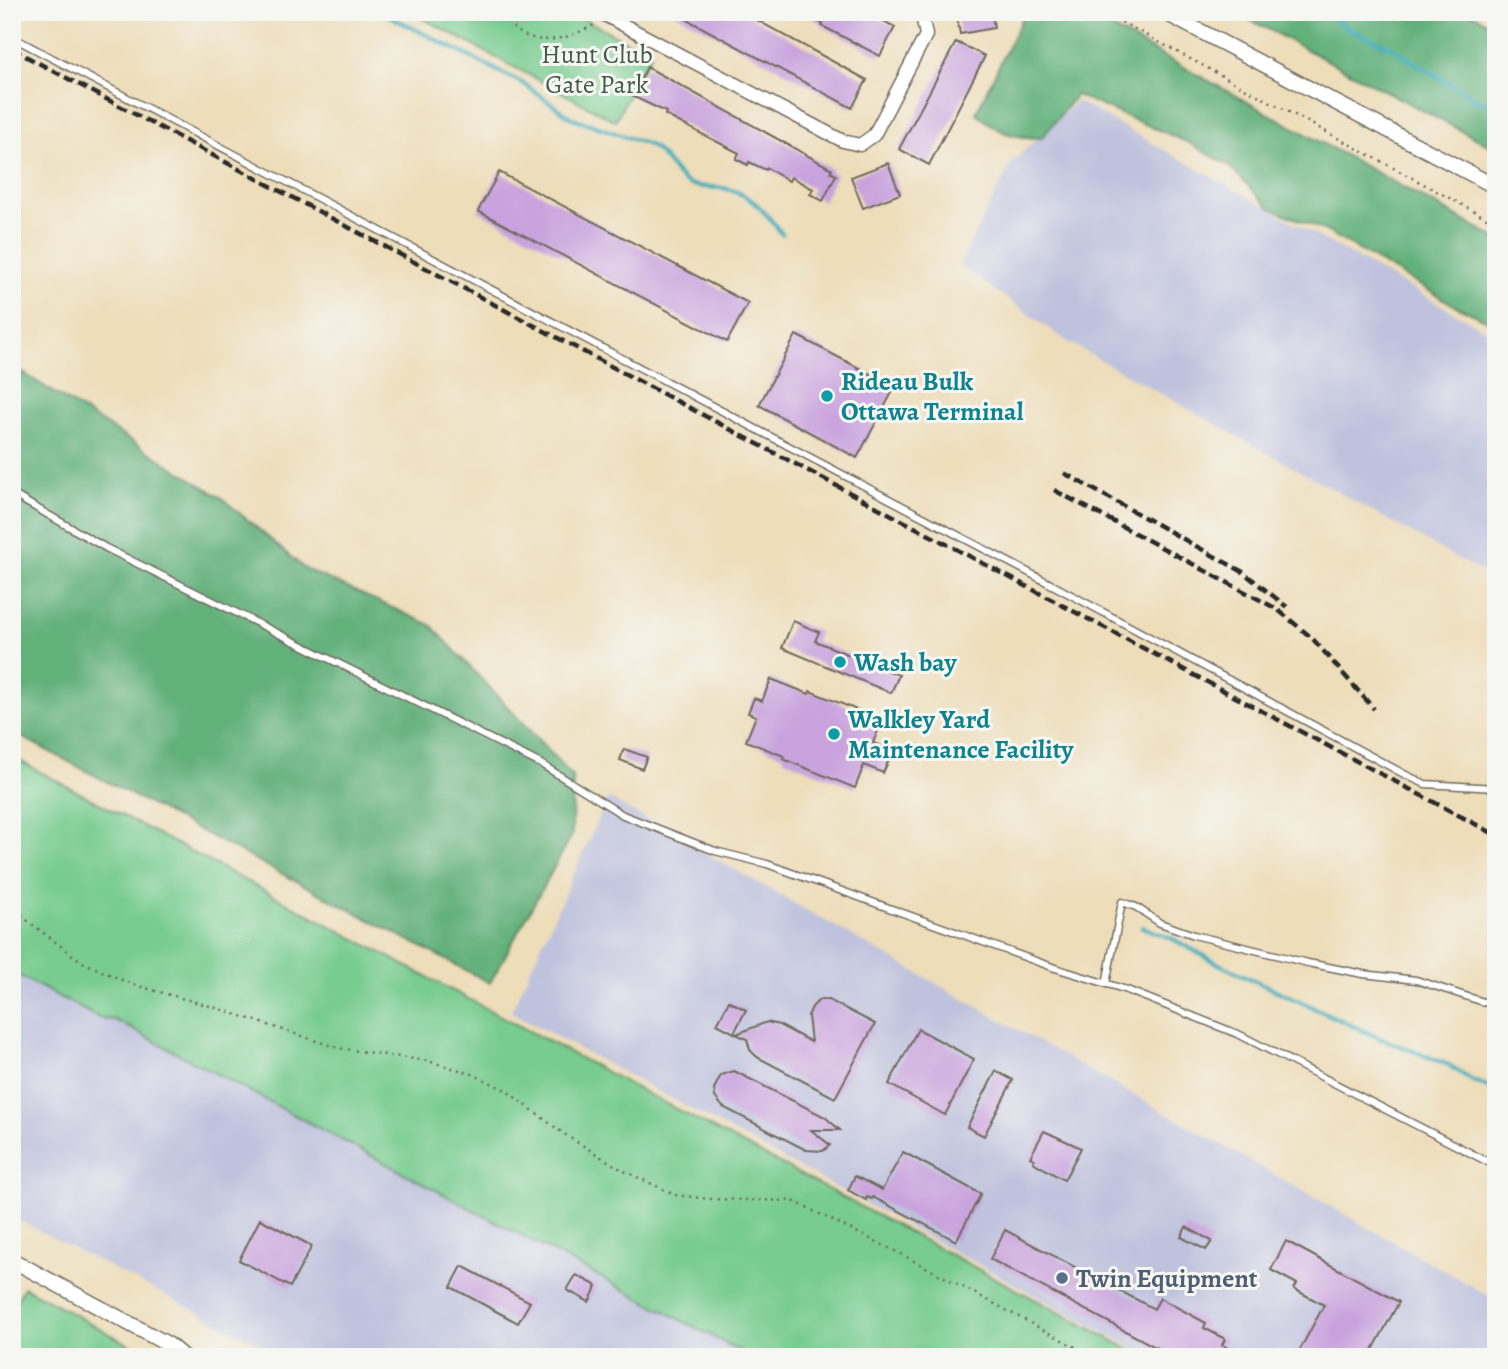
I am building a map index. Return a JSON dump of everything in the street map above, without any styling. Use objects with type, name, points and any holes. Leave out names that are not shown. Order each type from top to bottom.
[{"type":"street","points":[[603,14],[843,141],[860,145],[874,135],[926,35],[919,12]]},
{"type":"street","points":[[1164,12],[1496,187]]},
{"type":"street","points":[[12,1260],[159,1340],[183,1357]]},
{"type":"lane","points":[[12,37],[1060,589],[1404,774],[1425,784],[1496,788]]},
{"type":"lane","points":[[12,494],[106,548],[541,764],[623,815],[715,851],[767,864],[1106,984],[1240,1035],[1496,1166]]},
{"type":"lane","points":[[1106,984],[1122,902],[1136,907],[1160,923],[1194,935],[1363,974],[1416,980],[1496,1006]]},
{"type":"path","points":[[451,12],[462,12]]},
{"type":"path","points":[[499,12],[519,32],[546,41],[564,39],[603,14]]},
{"type":"path","points":[[1103,12],[1496,223]]},
{"type":"path","points":[[12,905],[29,922],[82,962],[131,984],[217,1008],[338,1048],[428,1061],[470,1073],[504,1089],[564,1134],[624,1171],[676,1195],[709,1199],[793,1201],[903,1255],[1094,1357]]},
{"type":"shaded area","points":[[1077,101],[1496,336],[1496,580],[1068,342],[959,265],[1012,162]]},
{"type":"shaded area","points":[[608,798],[1496,1300],[1496,1355],[1150,1357],[511,1012]]},
{"type":"shaded area","points":[[12,959],[769,1357],[285,1357],[12,1217]]},
{"type":"green space","name":"Hunt Club Gate Park","points":[[411,12],[571,12],[651,54],[615,121]]},
{"type":"green space","points":[[1025,12],[1083,12],[1496,238],[1496,325],[1456,306],[1324,230],[1270,208],[1228,165],[1187,142],[1076,95],[1042,138],[1022,137],[992,126],[976,113]]},
{"type":"green space","points":[[1235,12],[1469,12],[1496,27],[1496,149]]},
{"type":"green space","points":[[12,366],[222,498],[305,569],[431,625],[573,777],[572,835],[490,983],[12,732]]},
{"type":"green space","points":[[12,757],[1144,1357],[751,1357],[115,1020],[101,1019],[12,972]]},
{"type":"green space","points":[[24,1287],[152,1357],[12,1357],[12,1309]]},
{"type":"building","points":[[673,12],[742,12],[867,80],[852,108]]},
{"type":"building","points":[[801,12],[866,12],[895,27],[880,56]]},
{"type":"building","points":[[956,12],[992,12],[994,28],[960,34]]},
{"type":"building","points":[[956,42],[985,56],[929,165],[899,149]]},
{"type":"building","points":[[647,67],[832,169],[830,172],[836,175],[823,201],[810,194],[813,189],[791,177],[789,181],[767,168],[766,170],[749,162],[748,165],[736,159],[739,153],[632,96]]},
{"type":"building","points":[[888,163],[900,194],[863,208],[851,177]]},
{"type":"building","points":[[499,172],[748,303],[727,342],[478,211]]},
{"type":"building","name":"Rideau Bulk Ottawa Terminal","points":[[796,335],[895,387],[857,458],[759,405]]},
{"type":"building","name":"Wash bay","points":[[793,621],[819,632],[815,641],[899,675],[891,693],[782,648]]},
{"type":"building","name":"Walkley Yard Maintenance Facility","points":[[771,679],[809,694],[810,691],[882,720],[873,743],[893,751],[883,773],[864,765],[855,788],[746,741],[756,716],[748,713],[754,698],[762,701]]},
{"type":"building","points":[[624,749],[647,757],[642,769],[620,760]]},
{"type":"building","points":[[819,1000],[829,1000],[875,1024],[835,1098],[757,1057],[750,1050],[747,1039],[736,1034],[767,1022],[779,1025],[811,1042],[808,1016]]},
{"type":"building","points":[[729,1001],[746,1010],[734,1033],[717,1024]]},
{"type":"building","points":[[918,1029],[974,1059],[945,1115],[889,1084]]},
{"type":"building","points":[[734,1071],[825,1117],[840,1130],[811,1130],[830,1145],[823,1151],[806,1150],[723,1107],[715,1097],[714,1089],[721,1075]]},
{"type":"building","points":[[996,1071],[1013,1080],[984,1136],[967,1127]]},
{"type":"building","points":[[1044,1131],[1081,1148],[1064,1180],[1033,1162],[1034,1159],[1030,1157]]},
{"type":"building","points":[[903,1152],[981,1194],[956,1241],[873,1197],[867,1197],[866,1200],[848,1190],[855,1176],[882,1190]]},
{"type":"building","points":[[260,1219],[312,1246],[290,1287],[239,1260]]},
{"type":"building","points":[[1186,1227],[1212,1241],[1206,1250],[1181,1237]]},
{"type":"building","name":"Twin Equipment","points":[[1005,1230],[1154,1309],[1160,1298],[1206,1323],[1204,1328],[1225,1339],[1222,1345],[1244,1357],[1174,1357],[990,1259]]},
{"type":"building","name":"Twin Equipment","points":[[1286,1241],[1399,1302],[1369,1357],[1296,1357],[1324,1305],[1294,1289],[1297,1284],[1271,1270]]},
{"type":"building","points":[[462,1266],[530,1302],[518,1323],[451,1287]]},
{"type":"building","points":[[576,1275],[597,1286],[589,1302],[567,1290]]},
{"type":"waterway","points":[[381,12],[524,84],[570,117],[649,145],[689,184],[727,189],[744,195],[758,206],[782,234]]},
{"type":"waterway","points":[[1323,12],[1353,31],[1390,47],[1476,100],[1496,106]]},
{"type":"waterway","points":[[1142,927],[1171,938],[1219,964],[1377,1037],[1449,1065],[1471,1080],[1496,1090]]},
{"type":"railway","points":[[12,49],[1496,835]]},
{"type":"railway","points":[[1064,473],[1243,572],[1287,607]]},
{"type":"railway","points":[[1054,490],[1277,609],[1312,638],[1374,709]]},
{"type":"place","name":"Rideau Bulk Ottawa Terminal","points":[[827,396]]},
{"type":"place","name":"Wash bay","points":[[840,662]]},
{"type":"place","name":"Walkley Yard Maintenance Facility","points":[[834,734]]},
{"type":"place","name":"Twin Equipment","points":[[1062,1278]]}]
